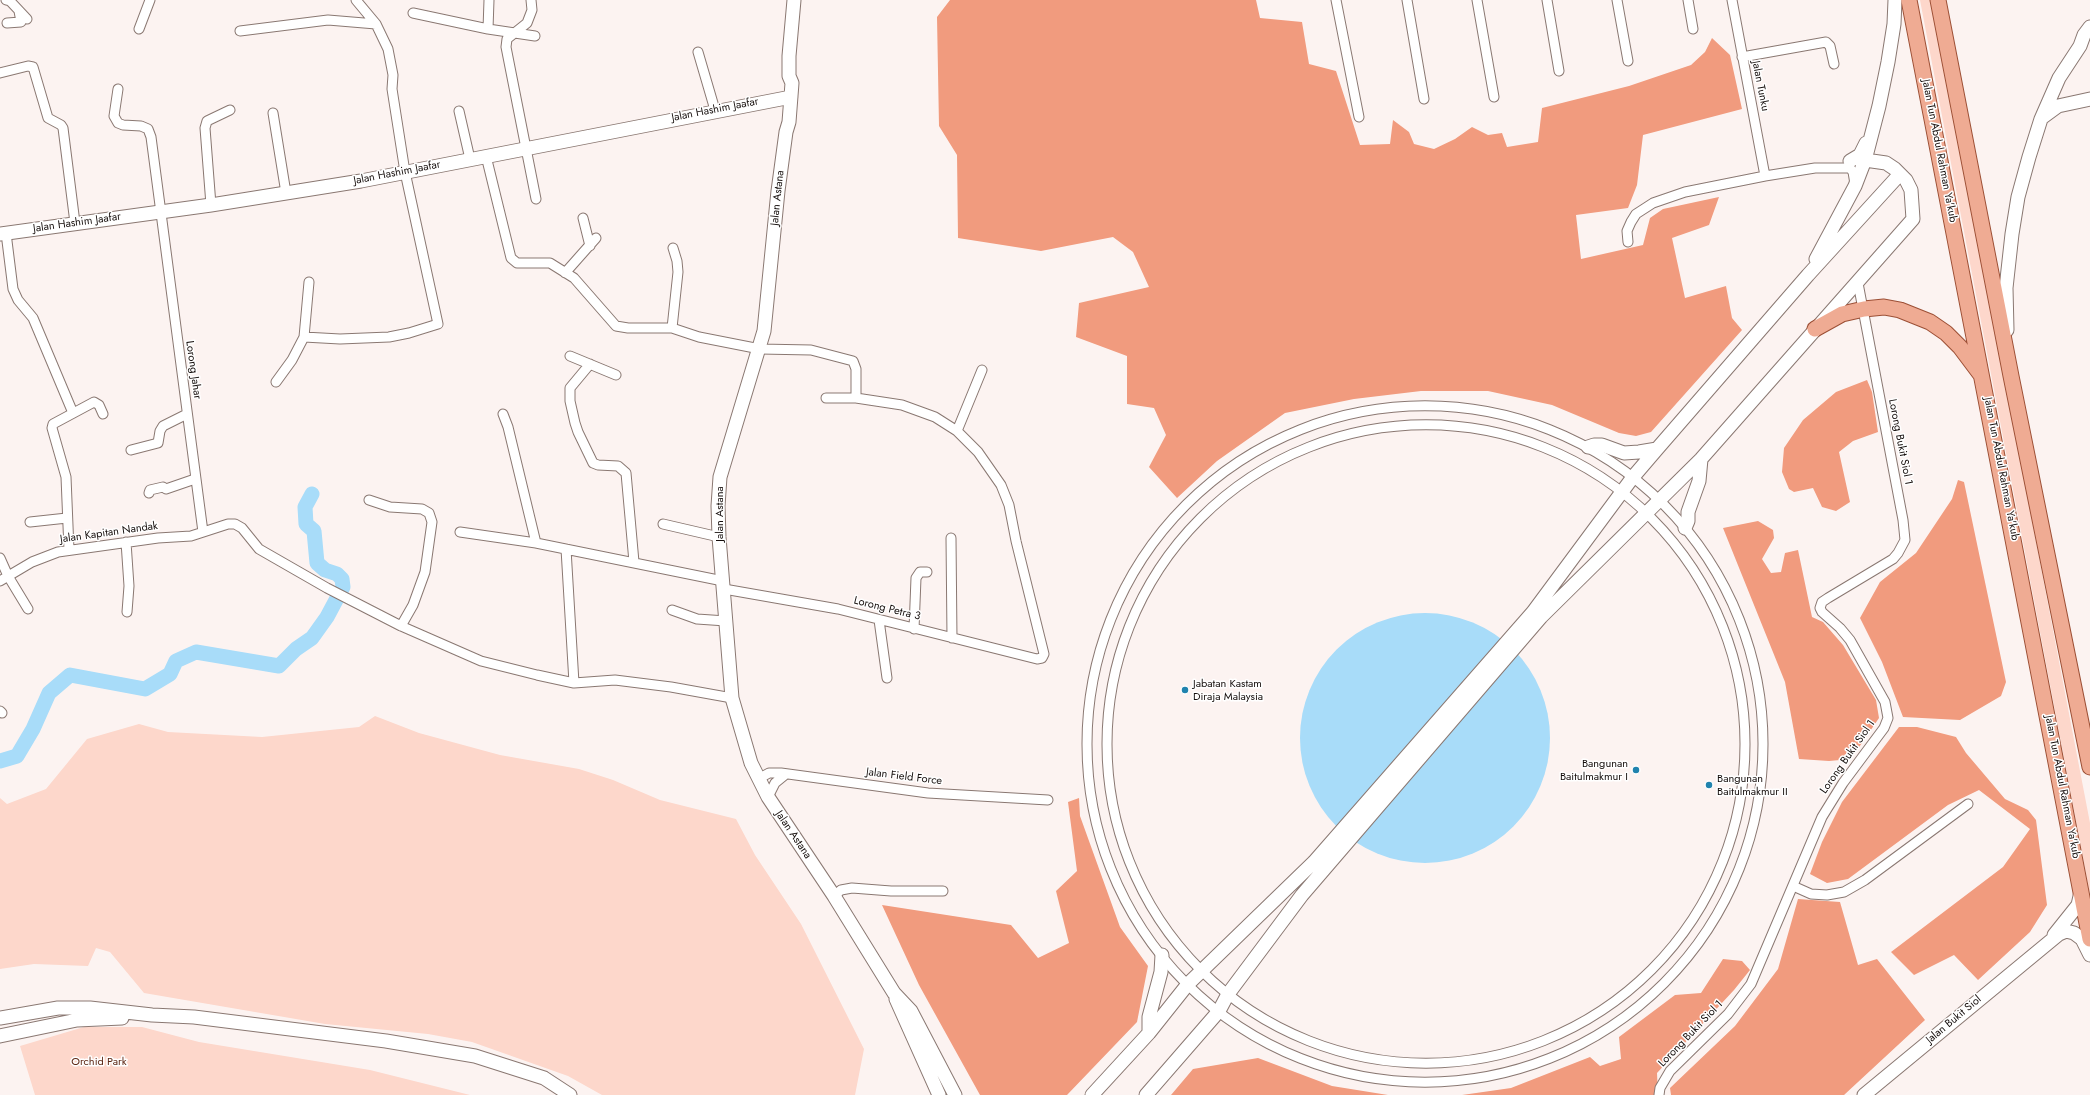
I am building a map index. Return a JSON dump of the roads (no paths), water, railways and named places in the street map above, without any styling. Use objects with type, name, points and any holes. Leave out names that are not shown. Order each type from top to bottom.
[{"type":"main road","name":"Jalan Tun Abdul Rahman Ya'kub","points":[[1909,0],[1984,379],[2090,939]]},
{"type":"main road","points":[[1938,0],[2011,376],[2090,767]]},
{"type":"main road","points":[[1815,329],[1842,314],[1864,309],[1884,307],[1900,310],[1930,322],[1946,333],[1960,347],[1984,379]]},
{"type":"main road","points":[[2085,738],[2090,754]]},
{"type":"street","points":[[6,0],[10,1],[27,19]]},
{"type":"street","points":[[139,29],[150,0]]},
{"type":"street","points":[[304,336],[340,339],[389,337],[409,333],[438,324],[404,172],[392,89],[392,75],[388,48],[376,24],[356,0]]},
{"type":"street","points":[[488,0],[488,29]]},
{"type":"street","points":[[531,0],[532,10],[528,23],[507,39],[506,47],[536,199]]},
{"type":"street","name":"Jalan Astana","points":[[794,0],[789,76],[792,82],[788,97],[789,122],[786,132],[778,192],[767,312],[760,349],[720,477],[718,506],[719,537],[732,698],[751,764],[758,779],[768,797],[834,896],[894,993],[936,1092]]},
{"type":"street","points":[[1336,0],[1359,117]]},
{"type":"street","points":[[1407,0],[1424,99]]},
{"type":"street","points":[[1477,0],[1494,97]]},
{"type":"street","points":[[1546,0],[1559,71]]},
{"type":"street","points":[[1617,0],[1628,61]]},
{"type":"street","points":[[1688,0],[1693,29]]},
{"type":"street","name":"Jalan Tunku","points":[[1732,0],[1765,176]]},
{"type":"street","points":[[1808,275],[1854,186],[1865,160],[1879,106],[1888,62],[1894,24],[1895,0]]},
{"type":"street","points":[[7,23],[21,22],[18,11]]},
{"type":"street","points":[[413,13],[488,29],[535,36]]},
{"type":"street","points":[[240,31],[255,27],[328,20],[376,24]]},
{"type":"street","points":[[2011,376],[2006,288],[2012,234],[2020,190],[2041,119],[2059,78],[2068,62],[2080,46],[2084,35],[2090,27]]},
{"type":"street","points":[[1742,56],[1826,42],[1830,46],[1834,64]]},
{"type":"street","points":[[698,52],[715,110]]},
{"type":"street","points":[[2068,62],[2062,81],[2064,91],[2070,99],[2085,100]]},
{"type":"street","points":[[0,73],[28,66],[33,67],[48,118],[61,125],[63,128],[75,223]]},
{"type":"street","name":"Lorong Jahar","points":[[118,90],[114,116],[118,123],[122,125],[141,126],[148,129],[151,137],[203,532]]},
{"type":"street","name":"Jalan Hashim Jaafar","points":[[3,233],[211,204],[404,172],[526,149],[715,110],[788,97]]},
{"type":"street","points":[[2041,119],[2058,106],[2085,100]]},
{"type":"street","points":[[211,204],[204,128],[207,122],[230,110]]},
{"type":"street","points":[[459,111],[470,159]]},
{"type":"street","points":[[274,113],[286,192]]},
{"type":"street","points":[[1850,161],[1860,155],[1864,145],[1870,140]]},
{"type":"street","points":[[486,156],[511,258],[517,263],[550,263],[574,278],[616,326],[628,328],[672,328],[698,336],[760,349],[811,350],[853,361],[856,369],[856,398]]},
{"type":"street","points":[[1537,614],[1647,513],[1700,459],[1913,220],[1911,190],[1900,174],[1886,163],[1865,160],[1850,161],[1826,164],[1816,168]]},
{"type":"street","points":[[1628,242],[1627,231],[1630,222],[1636,214],[1654,203],[1685,192],[1765,176],[1816,168],[1850,168],[1854,176],[1854,186]]},
{"type":"street","points":[[1092,1095],[1149,1033],[1188,984],[1319,866],[1537,614],[1633,477],[1808,275],[1900,174]]},
{"type":"street","points":[[565,273],[593,242],[583,218]]},
{"type":"street","points":[[3,233],[13,289],[18,300],[33,318],[74,413]]},
{"type":"street","points":[[672,328],[678,272],[674,248]]},
{"type":"street","points":[[276,382],[292,360],[304,336],[309,282]]},
{"type":"street","name":"Lorong Bukit Siol 1","points":[[1659,1095],[1660,1088],[1670,1071],[1728,1014],[1751,984],[1825,811],[1843,783],[1884,728],[1888,718],[1885,702],[1850,640],[1840,628],[1822,612],[1820,608],[1822,602],[1893,559],[1898,553],[1904,540],[1903,520],[1858,282]]},
{"type":"street","points":[[570,356],[616,375]]},
{"type":"street","points":[[590,364],[570,388],[570,401],[578,432],[593,463],[598,465],[618,466],[626,473],[634,562]]},
{"type":"street","points":[[826,398],[856,398],[902,405],[935,417],[957,431],[982,370]]},
{"type":"street","points":[[69,550],[66,477],[52,428],[53,424],[94,402],[99,405],[104,414]]},
{"type":"street","points":[[1434,405],[1483,410],[1520,418],[1554,431],[1588,447],[1633,477],[1659,500],[1685,528],[1710,563],[1725,589],[1740,622],[1751,657],[1760,709],[1762,763],[1754,816],[1739,867],[1716,915],[1693,950],[1667,981],[1636,1008],[1601,1034],[1562,1054],[1521,1069],[1478,1079],[1434,1083],[1391,1081],[1355,1076],[1321,1066],[1287,1053],[1256,1037],[1219,1012],[1188,984],[1162,955],[1138,920],[1124,896],[1110,864],[1100,830],[1092,796],[1088,747],[1092,698],[1102,650],[1118,604],[1132,577],[1165,528],[1207,485],[1232,466],[1275,440],[1308,426],[1349,414],[1391,406],[1434,405]]},
{"type":"street","points":[[131,450],[158,443],[160,431],[163,426],[187,414]]},
{"type":"street","points":[[503,414],[510,434],[536,543]]},
{"type":"street","points":[[1429,423],[1460,425],[1504,433],[1559,454],[1586,467],[1622,492],[1647,513],[1691,566],[1723,628],[1737,681],[1744,737],[1743,772],[1738,808],[1729,842],[1716,875],[1700,906],[1679,938],[1654,968],[1625,994],[1596,1015],[1564,1032],[1518,1050],[1462,1062],[1426,1064],[1390,1062],[1320,1046],[1287,1032],[1256,1015],[1202,972],[1165,927],[1136,877],[1117,823],[1110,782],[1107,740],[1112,685],[1127,631],[1151,581],[1177,543],[1192,525],[1226,493],[1278,459],[1336,436],[1367,428],[1398,424],[1429,423]]},
{"type":"street","name":"Lorong Petra 3","points":[[460,532],[536,543],[634,562],[723,585],[838,609],[1037,659],[1042,658],[1044,654],[1016,541],[1010,505],[1001,485],[978,452],[957,431]]},
{"type":"street","points":[[1588,447],[1602,445],[1624,453],[1657,449]]},
{"type":"street","points":[[1685,528],[1688,521],[1688,512],[1699,481],[1700,459]]},
{"type":"street","points":[[149,493],[150,490],[163,487],[166,489],[195,479]]},
{"type":"street","points":[[369,500],[390,507],[422,509],[429,513],[432,522],[425,572],[413,605],[401,626],[481,661],[537,675],[574,683],[615,680],[671,687],[732,698]]},
{"type":"street","points":[[30,522],[67,518]]},
{"type":"street","name":"Jalan Kapitan Nandak","points":[[4,578],[32,562],[58,552],[126,542],[190,536],[228,524],[235,524],[242,528],[259,548],[347,599],[401,626]]},
{"type":"street","points":[[663,524],[719,537]]},
{"type":"street","points":[[951,538],[952,638]]},
{"type":"street","points":[[126,542],[129,586],[129,600],[126,612]]},
{"type":"street","points":[[566,549],[574,683]]},
{"type":"street","points":[[0,558],[4,578],[28,609]]},
{"type":"street","points":[[914,628],[916,578],[920,572],[927,572]]},
{"type":"street","points":[[672,610],[698,619],[726,621]]},
{"type":"street","points":[[879,620],[887,678]]},
{"type":"street","name":"Jalan Field Force","points":[[758,779],[769,773],[786,774],[928,793],[1048,800]]},
{"type":"street","points":[[768,797],[775,783],[786,774]]},
{"type":"street","points":[[1793,886],[1811,894],[1827,895],[1844,892],[1865,880],[1968,804]]},
{"type":"street","points":[[1146,1095],[1219,1012],[1228,994],[1302,895],[1319,866]]},
{"type":"street","points":[[834,896],[842,890],[852,888],[891,891],[943,891]]},
{"type":"street","points":[[2044,945],[2078,905],[2081,888]]},
{"type":"street","points":[[2044,945],[2059,934],[2066,932],[2074,933],[2082,939],[2090,955]]},
{"type":"street","name":"Jalan Bukit Siol","points":[[1864,1095],[2044,945]]},
{"type":"street","points":[[1149,1033],[1149,1017],[1161,972],[1162,955]]},
{"type":"street","name":"Jalan Astana","points":[[894,993],[911,1011],[955,1095]]},
{"type":"street","points":[[0,1018],[58,1008],[90,1008],[146,1015],[194,1017],[386,1041],[475,1056],[544,1078],[570,1095]]},
{"type":"street","points":[[0,1036],[77,1020],[146,1015]]},
{"type":"water","points":[[1413,613],[1437,613],[1473,622],[1495,634],[1514,649],[1529,668],[1541,690],[1548,714],[1550,738],[1548,762],[1541,786],[1529,808],[1514,827],[1495,842],[1473,854],[1437,863],[1413,863],[1377,854],[1355,842],[1336,827],[1321,808],[1309,786],[1300,750],[1300,726],[1309,690],[1321,668],[1336,649],[1355,634],[1377,622]]},
{"type":"waterway","points":[[0,761],[17,756],[33,729],[49,693],[70,675],[145,689],[170,674],[176,661],[196,652],[279,666],[296,649],[312,638],[327,617],[343,587],[342,579],[337,574],[325,570],[317,563],[314,531],[306,524],[305,507],[312,494]]},
{"type":"place","name":"Jabatan Kastam Diraja Malaysia","points":[[1185,690]]},
{"type":"place","name":"Bangunan Baitulmakmur I","points":[[1636,770]]},
{"type":"place","name":"Bangunan Baitulmakmur II","points":[[1709,785]]},
{"type":"park label","name":"Orchid Park","points":[[99,1062]]}]
